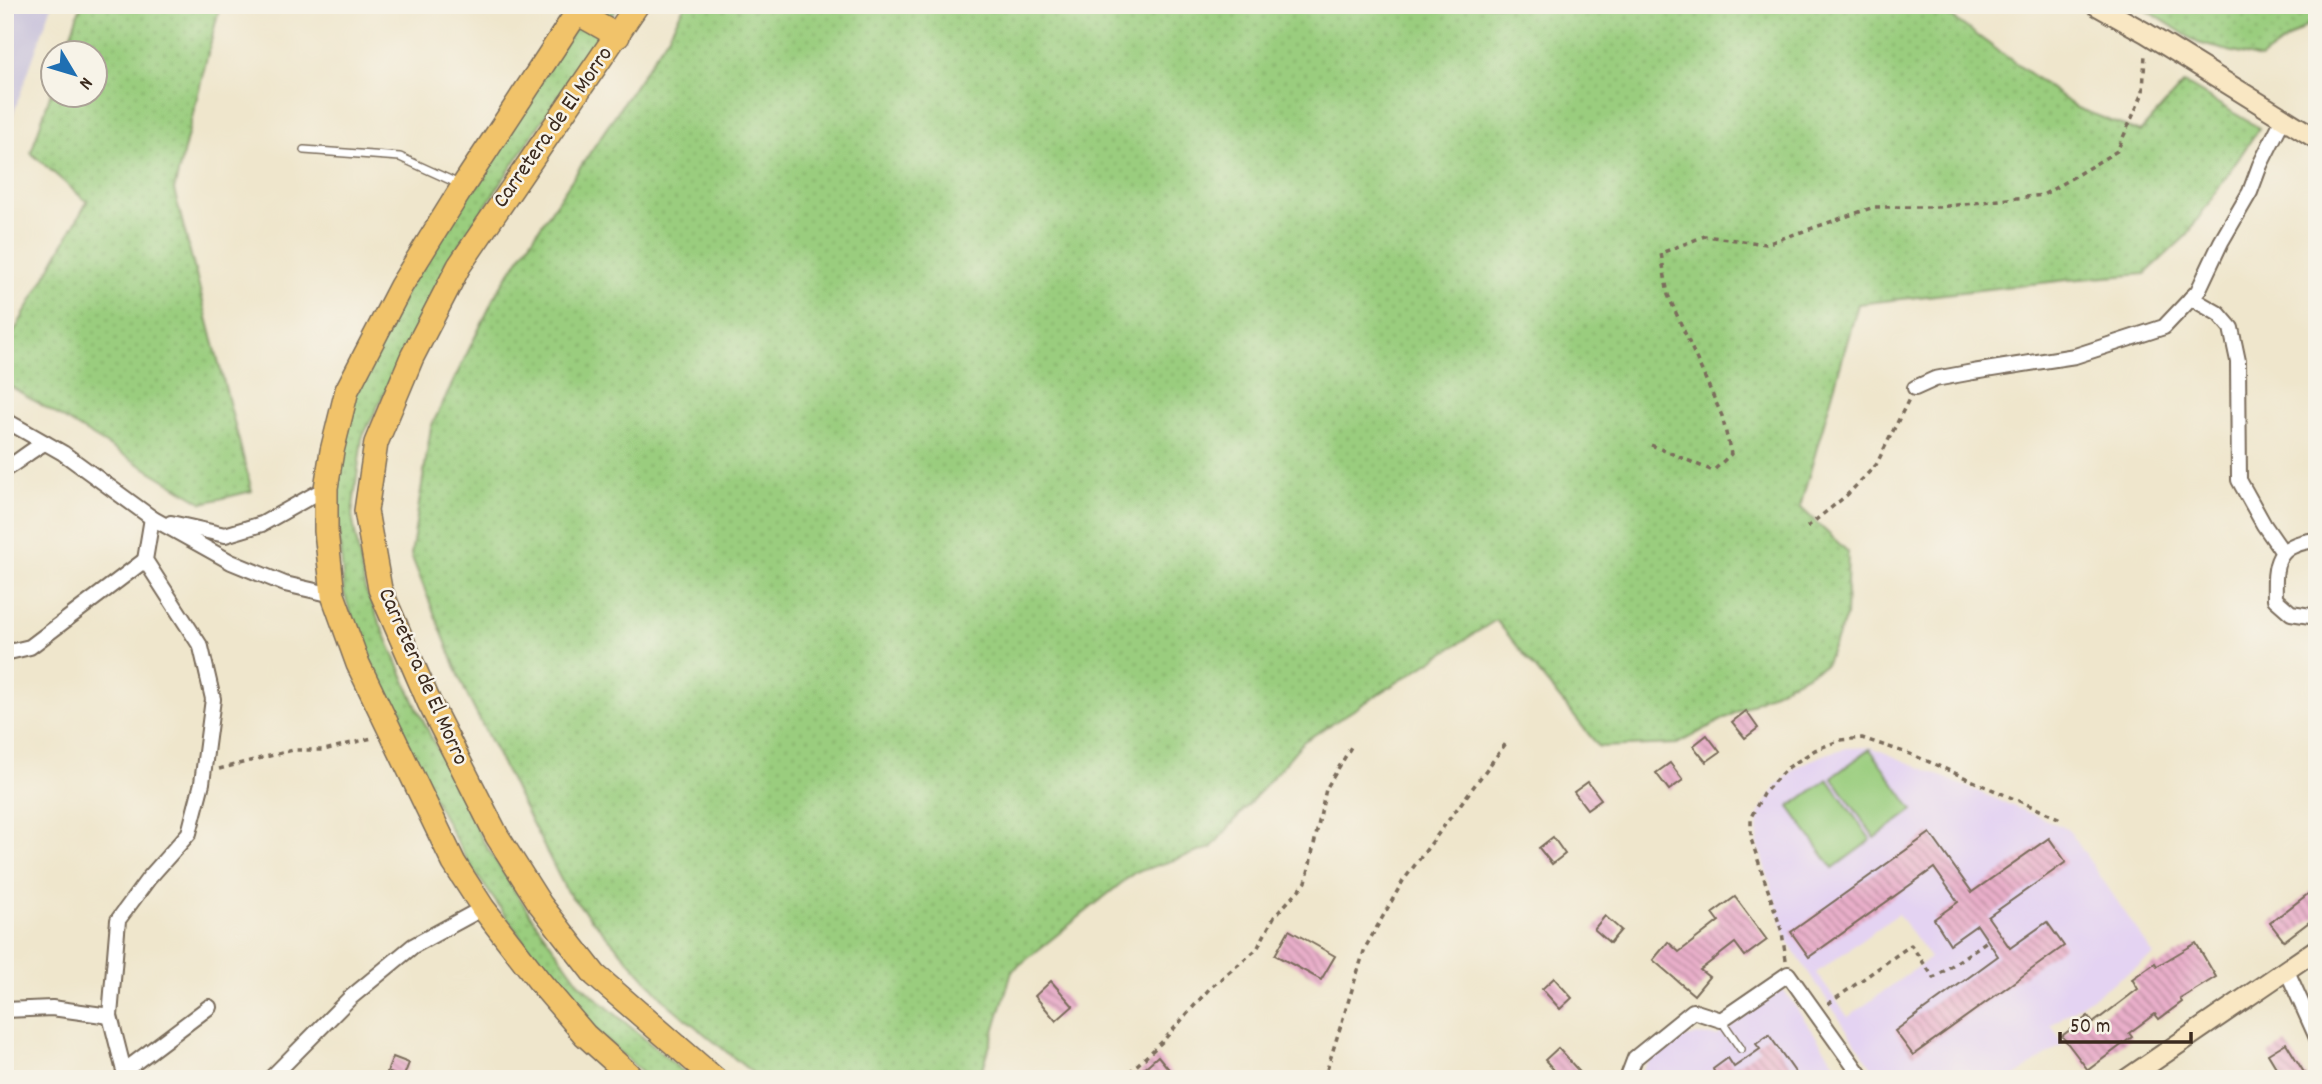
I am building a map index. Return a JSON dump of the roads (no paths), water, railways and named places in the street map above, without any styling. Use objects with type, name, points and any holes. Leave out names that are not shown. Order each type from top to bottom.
[{"type":"main road","name":"Carretera de El Morro","points":[[637,5],[459,265],[412,357],[376,443],[366,511],[380,589],[429,702],[504,847],[540,904],[595,975],[715,1079]]},
{"type":"main road","points":[[2096,5],[2317,139]]},
{"type":"main road","name":"Carretera de El Morro","points":[[580,9],[463,186],[401,286],[347,390],[326,488],[326,531],[333,595],[358,664],[454,863],[483,908],[540,982],[585,1035],[634,1079]]},
{"type":"main road","points":[[580,9],[618,36]]},
{"type":"main road","points":[[2127,1079],[2317,949]]},
{"type":"street","points":[[1915,388],[1935,379],[2075,356],[2164,327],[2197,292],[2283,119]]},
{"type":"street","points":[[2192,298],[2219,314],[2231,328],[2238,361],[2239,480],[2264,525],[2283,551]]},
{"type":"street","points":[[5,420],[79,464],[152,519],[257,573],[285,584],[333,595]]},
{"type":"street","points":[[5,469],[30,450],[45,443]]},
{"type":"street","points":[[152,519],[225,535],[262,524],[326,488]]},
{"type":"street","points":[[152,519],[145,560],[201,647],[213,699],[204,773],[189,833],[149,878],[118,920],[110,1016],[123,1075],[209,1007]]},
{"type":"street","points":[[2317,540],[2299,541],[2283,551],[2275,569],[2275,599],[2291,613],[2317,617]]},
{"type":"street","points":[[5,653],[30,647],[145,560]]},
{"type":"street","points":[[270,1079],[350,998],[413,946],[483,908]]},
{"type":"street","points":[[2287,971],[2317,1038]]},
{"type":"street","points":[[1628,1079],[1635,1058],[1693,1011],[1721,1020],[1788,974],[1863,1079]]},
{"type":"street","points":[[5,1010],[52,1009],[110,1016]]},
{"type":"lane","points":[[304,150],[400,158],[463,186]]},
{"type":"lane","points":[[1721,1020],[1741,1049]]}]
